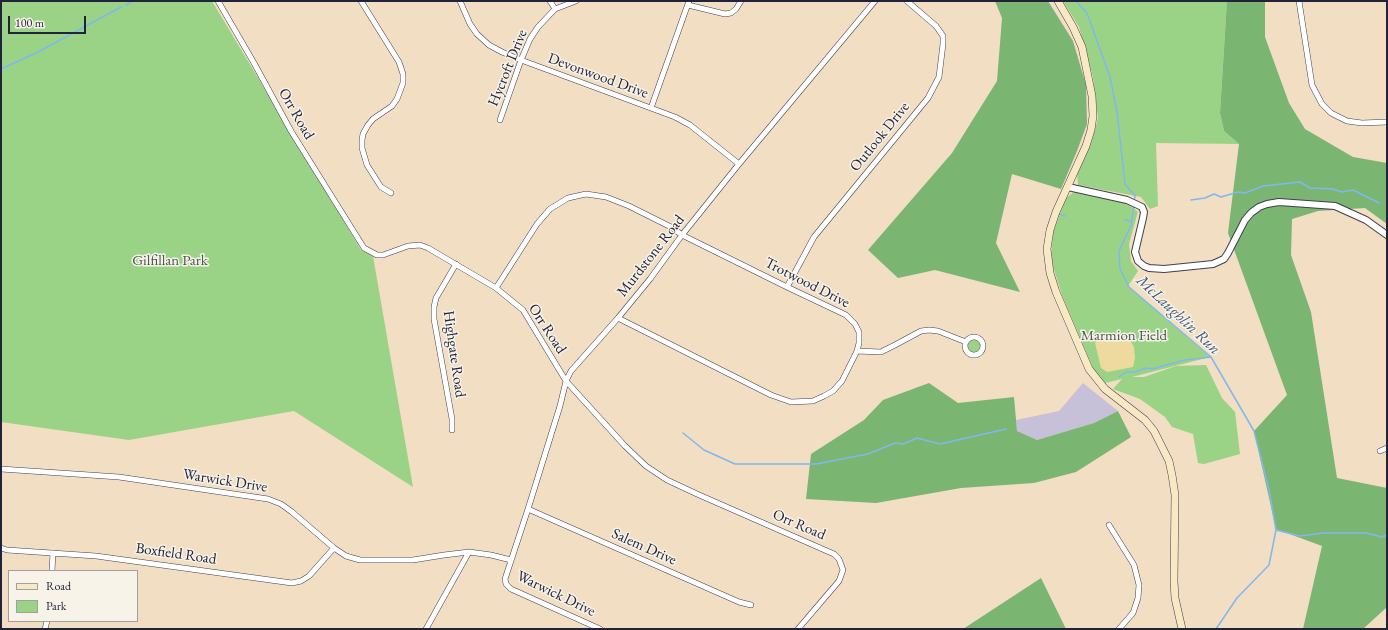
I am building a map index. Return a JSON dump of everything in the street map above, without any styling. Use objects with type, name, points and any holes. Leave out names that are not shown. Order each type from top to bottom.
[{"type":"main road","points":[[1058,1],[1068,17],[1082,47],[1093,107],[1089,139],[1056,212],[1050,230],[1047,249],[1050,273],[1056,292],[1089,369],[1105,389],[1145,420],[1154,432],[1169,461],[1175,495],[1175,598],[1182,629]]},
{"type":"main road","points":[[1180,618],[1186,629]]},
{"type":"street","name":"Orr Road","points":[[218,1],[292,133],[364,248],[383,255],[408,246],[420,245],[428,248],[496,288],[523,310],[566,381],[625,446],[646,466],[673,483],[834,554],[839,559],[843,570],[839,580],[798,629]]},
{"type":"street","points":[[361,1],[399,62],[403,74],[403,83],[397,99],[392,106],[373,119],[363,134],[362,140],[362,148],[367,165],[381,187],[391,193]]},
{"type":"street","name":"Devonwood Drive","points":[[460,1],[470,24],[477,34],[489,45],[521,60],[675,117],[690,125],[739,164]]},
{"type":"street","points":[[550,1],[555,9]]},
{"type":"street","name":"Hycroft Drive","points":[[500,120],[530,39],[538,27],[555,9],[576,1]]},
{"type":"street","points":[[651,108],[688,3],[725,14],[736,9],[741,1]]},
{"type":"street","name":"Murdstone Road","points":[[511,560],[560,406],[566,381],[571,371],[618,318],[739,164],[875,1]]},
{"type":"street","name":"Outlook Drive","points":[[787,287],[814,237],[928,98],[939,77],[943,36],[936,26],[907,1]]},
{"type":"street","points":[[1299,1],[1312,85],[1322,104],[1331,113],[1346,121],[1362,123],[1387,122]]},
{"type":"street","points":[[1068,187],[1131,201],[1142,207],[1144,212],[1135,252],[1138,261],[1149,268],[1164,269],[1212,264],[1224,259],[1244,220],[1259,207],[1266,204],[1279,202],[1335,206],[1366,220],[1387,235]]},
{"type":"street","name":"Trotwood Drive","points":[[496,288],[537,224],[550,209],[568,198],[586,194],[606,197],[629,206],[671,227],[682,235],[846,315],[856,324],[859,332],[859,343],[857,351],[842,382],[833,391],[812,401],[791,402],[771,395],[618,318]]},
{"type":"street","name":"Highgate Road","points":[[452,430],[452,420],[434,318],[434,307],[436,298],[456,264]]},
{"type":"street","points":[[857,351],[881,352],[921,331],[929,330],[938,331],[966,342]]},
{"type":"street","points":[[1380,451],[1387,448]]},
{"type":"street","name":"Warwick Drive","points":[[1,469],[119,477],[268,499],[281,504],[292,512],[334,548],[346,556],[360,560],[412,560],[469,552],[511,560],[505,579],[506,584],[511,589],[600,629]]},
{"type":"street","name":"Salem Drive","points":[[528,509],[741,604],[751,605]]},
{"type":"street","points":[[1109,525],[1134,565],[1139,585],[1138,598],[1133,613],[1119,629]]},
{"type":"street","name":"Boxfield Road","points":[[1,548],[7,550],[110,557],[292,583],[309,576],[334,548]]},
{"type":"street","points":[[426,629],[469,552]]},
{"type":"street","points":[[52,570],[53,553]]},
{"type":"shaded area","points":[[1083,383],[1118,411],[1094,423],[1037,440],[1017,431],[1016,420],[1059,411]]},
{"type":"green space","name":"Gilfillan Park","points":[[1,1],[212,1],[361,250],[373,256],[413,487],[294,411],[129,440],[1,422]]},
{"type":"green space","points":[[995,1],[1048,1],[1073,41],[1086,85],[1087,124],[1061,189],[1012,174],[996,243],[1020,292],[935,270],[898,278],[868,250],[952,153],[997,81],[1002,18]]},
{"type":"green space","points":[[1063,1],[1227,1],[1220,113],[1224,131],[1239,144],[1156,143],[1158,206],[1150,209],[1141,197],[1078,185],[1077,174],[1092,141],[1098,118],[1093,77],[1079,27]]},
{"type":"green space","points":[[1227,1],[1265,1],[1265,37],[1289,103],[1305,129],[1353,157],[1387,163],[1387,224],[1365,208],[1318,211],[1292,219],[1291,255],[1311,312],[1337,478],[1387,488],[1387,607],[1363,629],[1303,629],[1322,546],[1276,529],[1254,431],[1287,395],[1228,233],[1239,144],[1224,131],[1220,113]]},
{"type":"green space","name":"Marmion Field","points":[[1075,191],[1125,201],[1138,212],[1129,244],[1131,261],[1138,271],[1128,286],[1210,357],[1132,377],[1144,377],[1176,366],[1206,365],[1222,398],[1235,412],[1240,454],[1204,464],[1198,463],[1193,434],[1172,427],[1165,417],[1140,399],[1113,389],[1122,379],[1105,383],[1094,370],[1062,295],[1051,260],[1053,233],[1066,198]]},
{"type":"green space","points":[[972,340],[976,340],[980,346],[976,352],[972,352],[968,348],[968,344]]},
{"type":"green space","points":[[929,383],[958,403],[1014,397],[1017,431],[1037,440],[1094,423],[1118,411],[1131,437],[1076,472],[1034,483],[961,488],[876,503],[806,499],[811,454],[864,420],[883,400]]},
{"type":"green space","points":[[1041,578],[1066,629],[963,629]]},
{"type":"sand","points":[[1114,333],[1131,342],[1134,347],[1135,358],[1133,367],[1107,372],[1101,368],[1095,343],[1101,337]]},
{"type":"waterway","points":[[126,5],[133,1]]},
{"type":"waterway","name":"McLaughlin Run","points":[[1076,1],[1087,13],[1110,77],[1117,112],[1125,184],[1135,196],[1134,202]]},
{"type":"waterway","points":[[1,69],[38,52],[121,7]]},
{"type":"waterway","points":[[1191,200],[1205,198],[1214,194],[1221,197],[1238,192],[1245,193],[1263,186],[1300,182],[1310,188],[1333,189],[1342,192],[1353,190],[1379,203]]},
{"type":"waterway","name":"McLaughlin Run","points":[[1134,206],[1131,226],[1119,251],[1120,269],[1129,287],[1211,357],[1254,431],[1269,490],[1276,530],[1269,565],[1237,598],[1216,629]]},
{"type":"waterway","points":[[1059,214],[1065,216]]},
{"type":"waterway","name":"McLaughlin Run","points":[[1124,220],[1132,221]]},
{"type":"waterway","points":[[1119,377],[1126,372],[1135,372],[1146,368],[1152,369],[1185,360],[1211,357]]},
{"type":"waterway","points":[[683,433],[704,450],[735,464],[816,464],[868,454],[895,443],[903,444],[917,438],[940,444],[1006,429]]},
{"type":"waterway","points":[[1276,530],[1300,536],[1323,533],[1366,533],[1382,537],[1387,535]]}]
